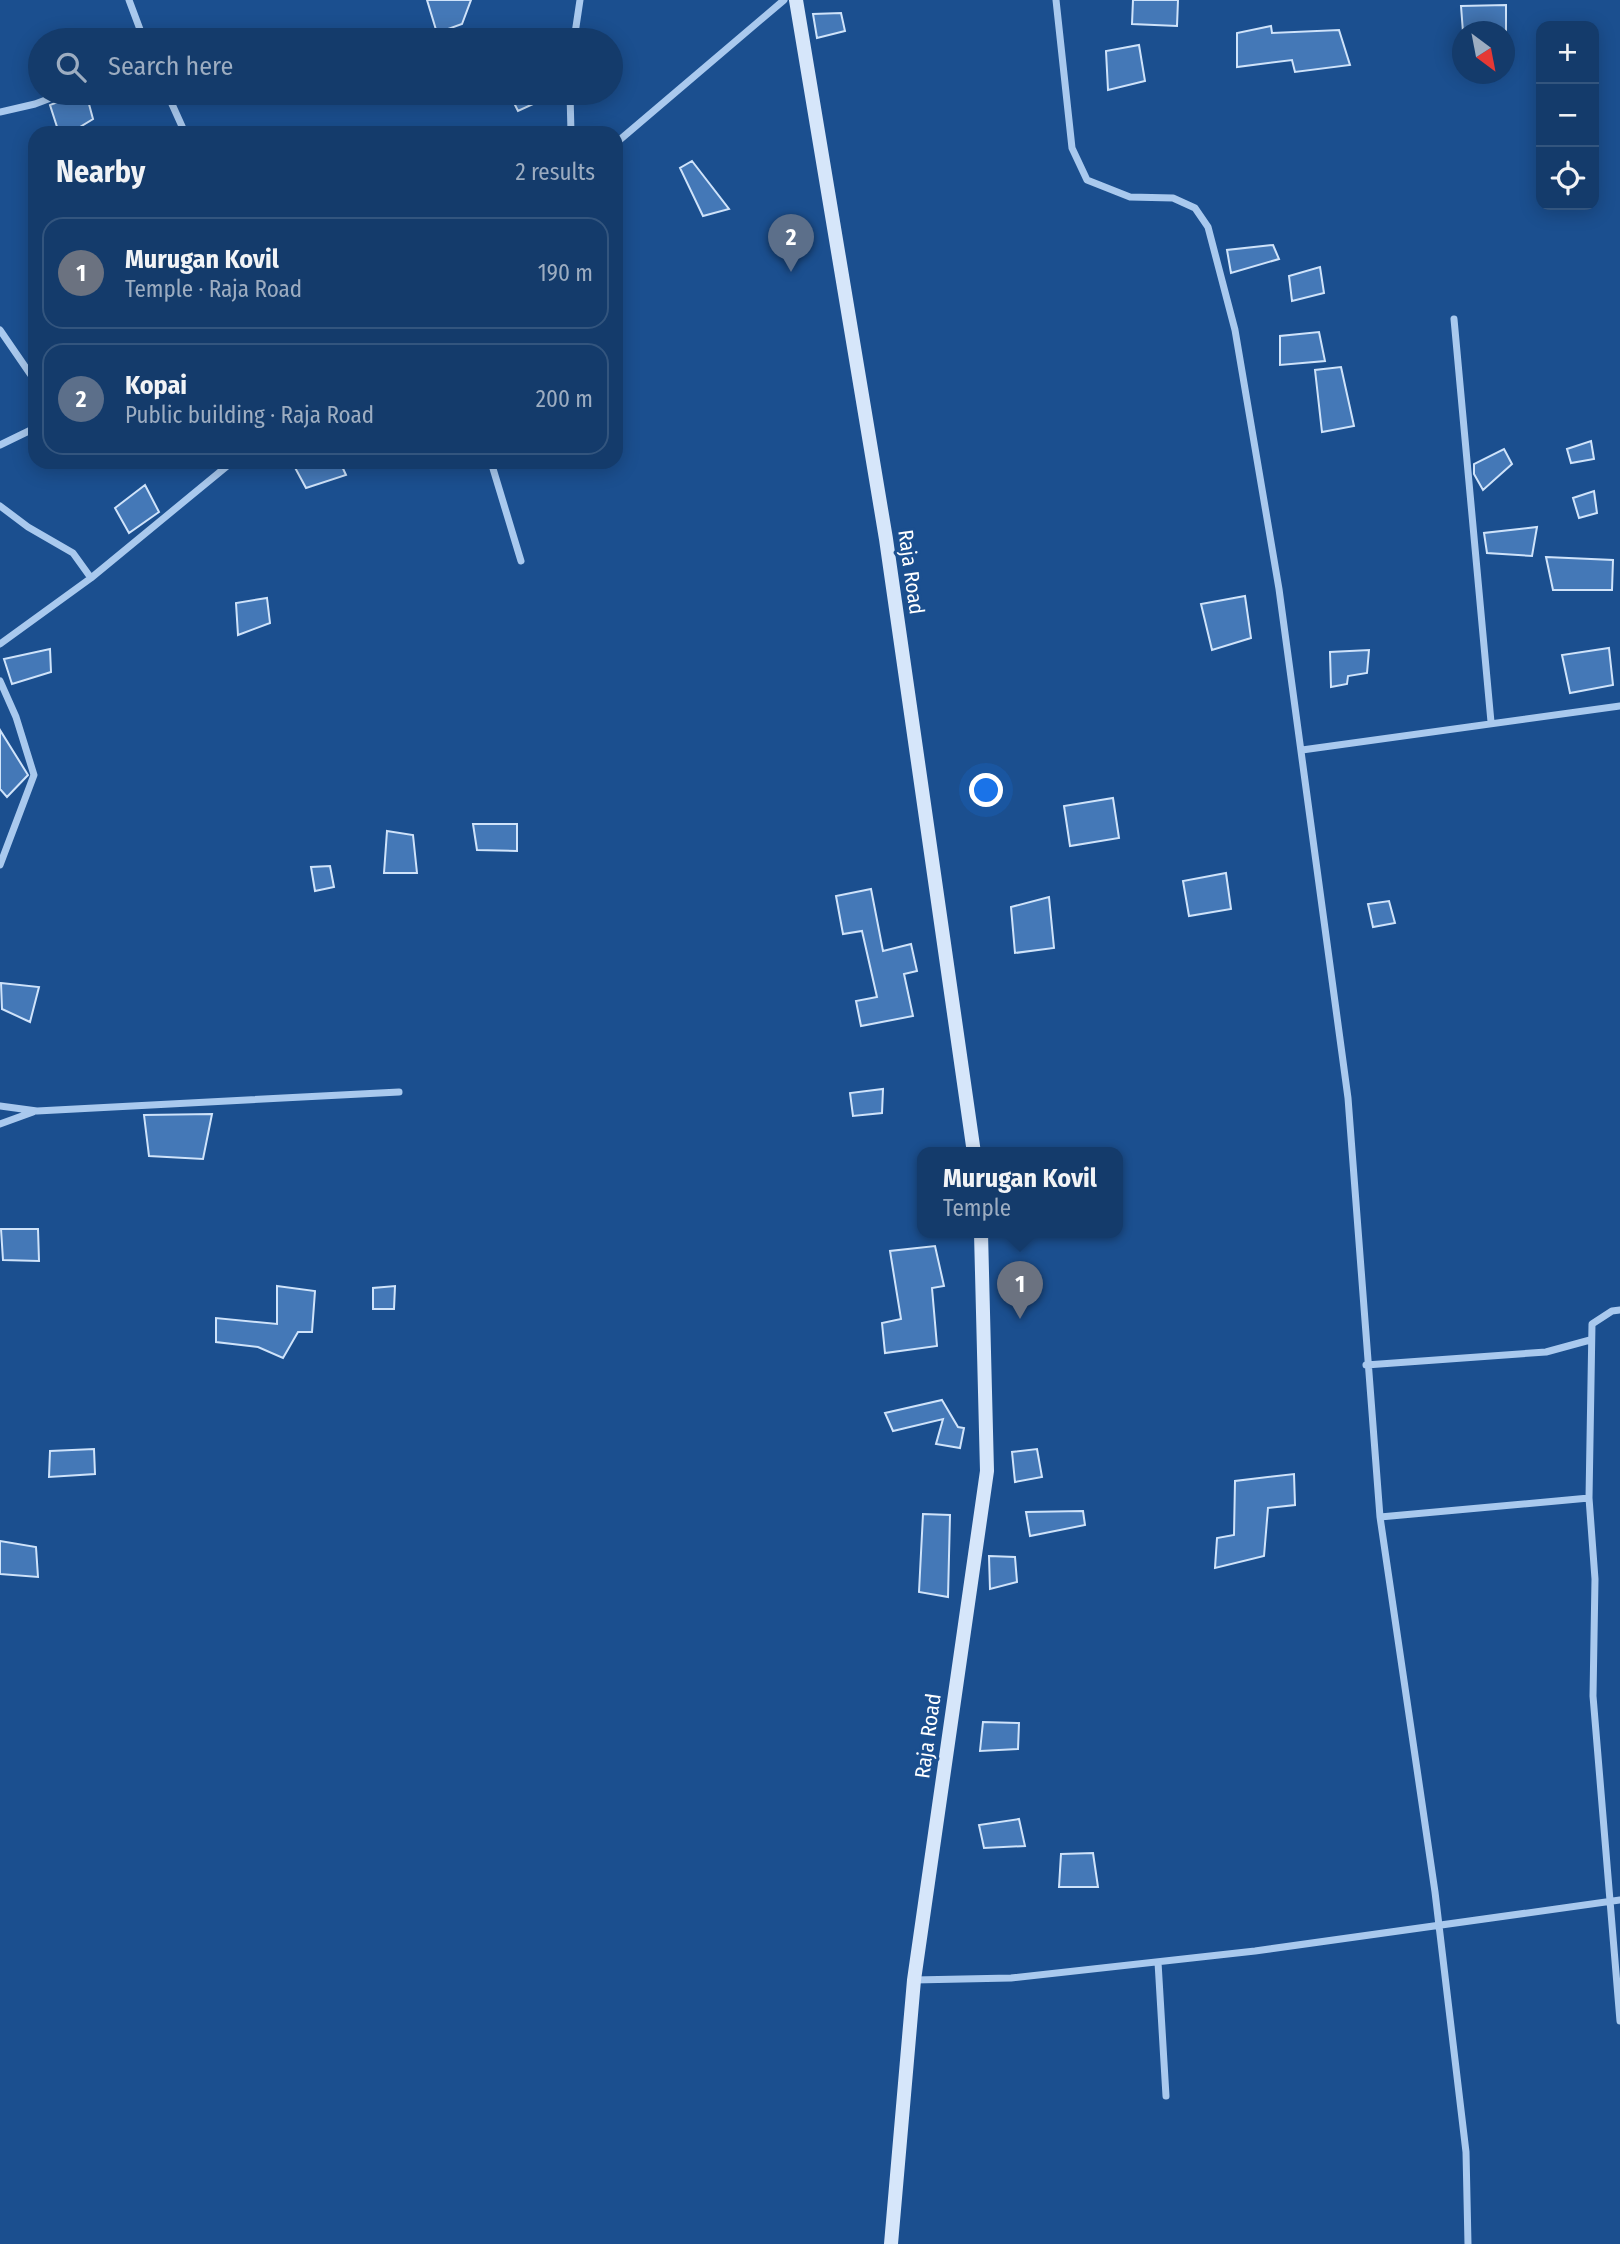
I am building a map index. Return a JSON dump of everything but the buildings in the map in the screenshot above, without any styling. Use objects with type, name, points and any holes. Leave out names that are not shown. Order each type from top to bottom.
[{"type":"street","points":[[129,0],[140,28]]},
{"type":"street","points":[[576,28],[580,0]]},
{"type":"street","points":[[623,137],[785,0]]},
{"type":"street","name":"Raja Road","points":[[796,0],[886,539],[973,1147]]},
{"type":"street","points":[[1056,0],[1072,148],[1087,180],[1130,197],[1173,198],[1195,208],[1208,227],[1235,330],[1279,589],[1348,1098],[1366,1365],[1380,1517],[1422,1794],[1466,2152],[1468,2244]]},
{"type":"street","points":[[0,112],[31,105]]},
{"type":"street","points":[[172,105],[182,126]]},
{"type":"street","points":[[570,105],[571,126]]},
{"type":"street","points":[[1454,319],[1491,722]]},
{"type":"street","points":[[0,330],[28,371]]},
{"type":"street","points":[[0,445],[28,431]]},
{"type":"street","points":[[0,645],[91,578],[223,469]]},
{"type":"street","points":[[493,469],[520,561]]},
{"type":"street","points":[[0,506],[73,553],[91,578]]},
{"type":"street","points":[[0,681],[16,717],[34,775],[0,865]]},
{"type":"street","points":[[1302,750],[1620,706]]},
{"type":"street","points":[[0,1106],[37,1111],[399,1093]]},
{"type":"street","points":[[0,1124],[37,1111]]},
{"type":"street","name":"Raja Road","points":[[891,2244],[915,1980],[987,1471],[981,1238]]},
{"type":"street","points":[[1620,1310],[1612,1311],[1592,1324],[1589,1498],[1595,1579],[1593,1696],[1620,2021]]},
{"type":"street","points":[[1366,1365],[1546,1352],[1590,1340]]},
{"type":"street","points":[[1380,1517],[1589,1498]]},
{"type":"street","points":[[915,1980],[1011,1978],[1158,1962],[1620,1900]]},
{"type":"street","points":[[1158,1962],[1166,2096]]},
{"type":"place","name":"Kopai","points":[[791,272]]},
{"type":"place","name":"Murugan Kovil","points":[[1020,1319]]}]
